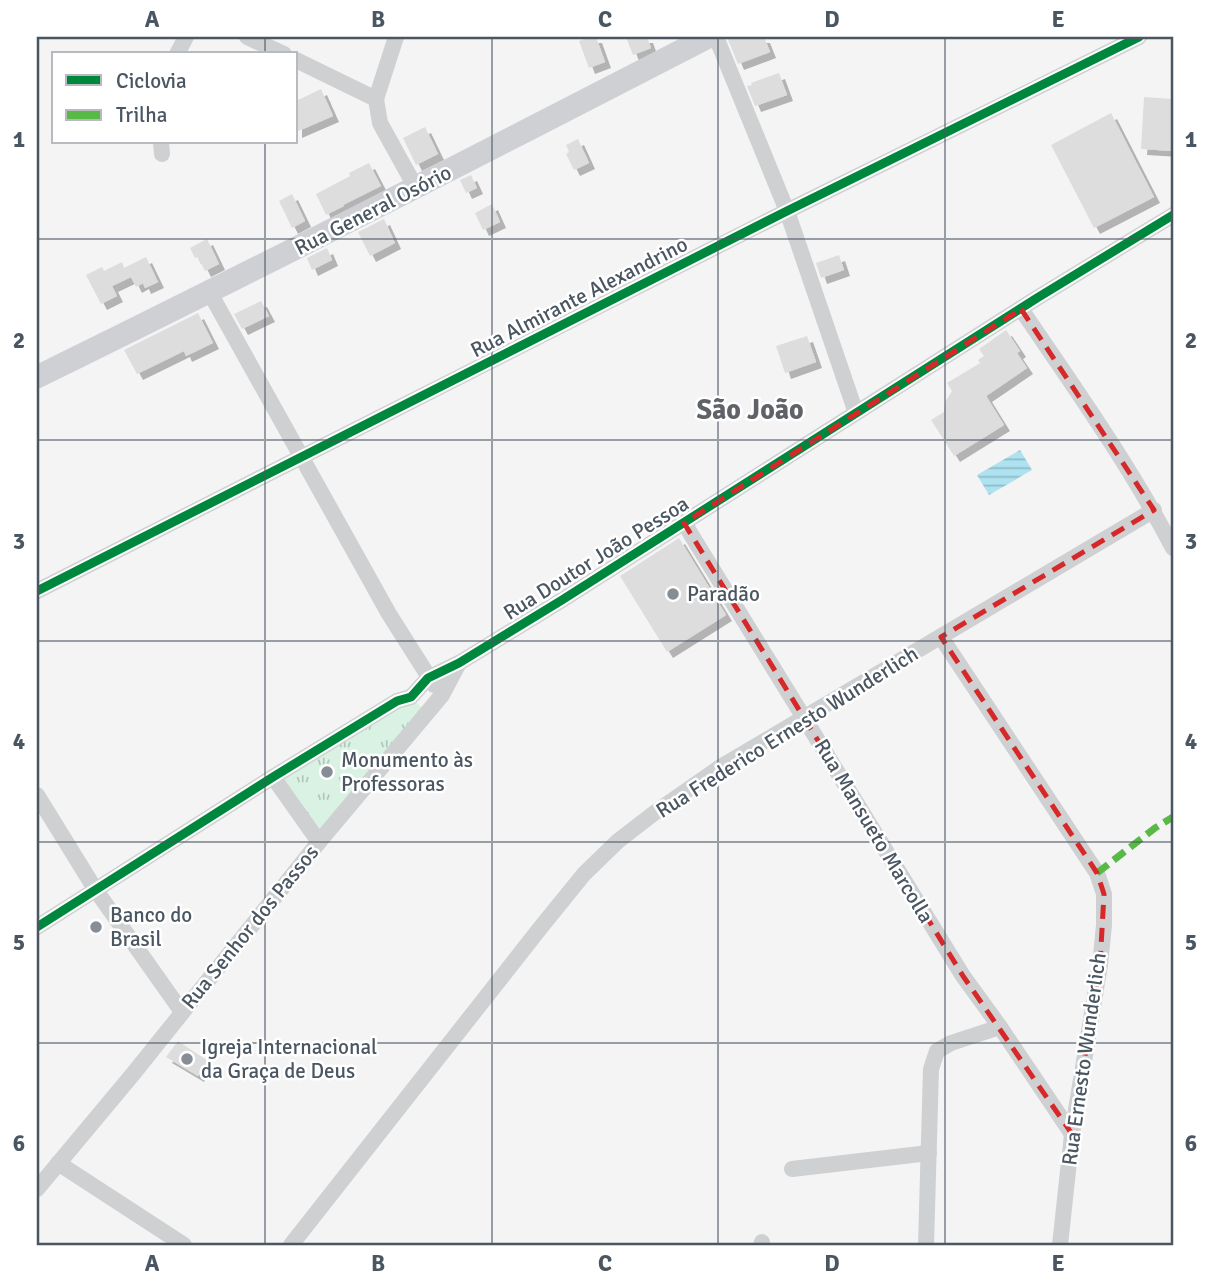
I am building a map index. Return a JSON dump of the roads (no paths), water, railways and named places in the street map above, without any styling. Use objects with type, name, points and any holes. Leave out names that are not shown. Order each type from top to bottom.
[{"type":"street","points":[[247,37],[280,52]]},
{"type":"street","points":[[396,37],[376,99],[380,123],[416,188]]},
{"type":"street","name":"Rua General Osório","points":[[37,377],[210,293],[708,37]]},
{"type":"street","points":[[716,37],[787,211],[856,413]]},
{"type":"street","name":"Rua Almirante Alexandrino","points":[[37,592],[787,211],[1139,37]]},
{"type":"street","points":[[298,61],[376,99]]},
{"type":"street","name":"Rua Doutor João Pessoa","points":[[37,927],[273,777],[397,701],[411,697],[428,678],[459,663],[1173,215]]},
{"type":"street","points":[[210,293],[388,614],[428,678],[442,695]]},
{"type":"street","points":[[1021,309],[1154,510],[1173,548]]},
{"type":"street","name":"Rua Frederico Ernesto Wunderlich","points":[[291,1245],[541,926],[584,874],[618,841],[719,768],[1154,510]]},
{"type":"street","name":"Rua Mansueto Marcolla","points":[[684,523],[963,976],[1072,1134]]},
{"type":"street","name":"Rua Ernesto Wunderlich","points":[[941,637],[1097,873],[1104,894],[1100,965],[1072,1134],[1060,1245]]},
{"type":"street","name":"Rua Senhor dos Passos","points":[[37,1189],[442,695],[459,663]]},
{"type":"street","points":[[411,697],[428,712]]},
{"type":"street","points":[[273,777],[320,842]]},
{"type":"street","points":[[37,795],[95,889],[182,1012]]},
{"type":"street","points":[[926,1244],[931,1069],[937,1051],[951,1043],[1000,1027]]},
{"type":"street","points":[[792,1169],[929,1153]]},
{"type":"street","points":[[58,1163],[184,1245]]},
{"type":"water","points":[[1020,450],[1032,470],[989,495],[977,475]]},
{"type":"place","name":"Paradão","points":[[673,594]]},
{"type":"place","name":"Monumento às Professoras","points":[[327,772]]},
{"type":"place","name":"Banco do Brasil","points":[[96,927]]},
{"type":"place","name":"Igreja Internacional da Graça de Deus","points":[[187,1059]]},
{"type":"district","name":"São João","points":[[750,409]]}]
